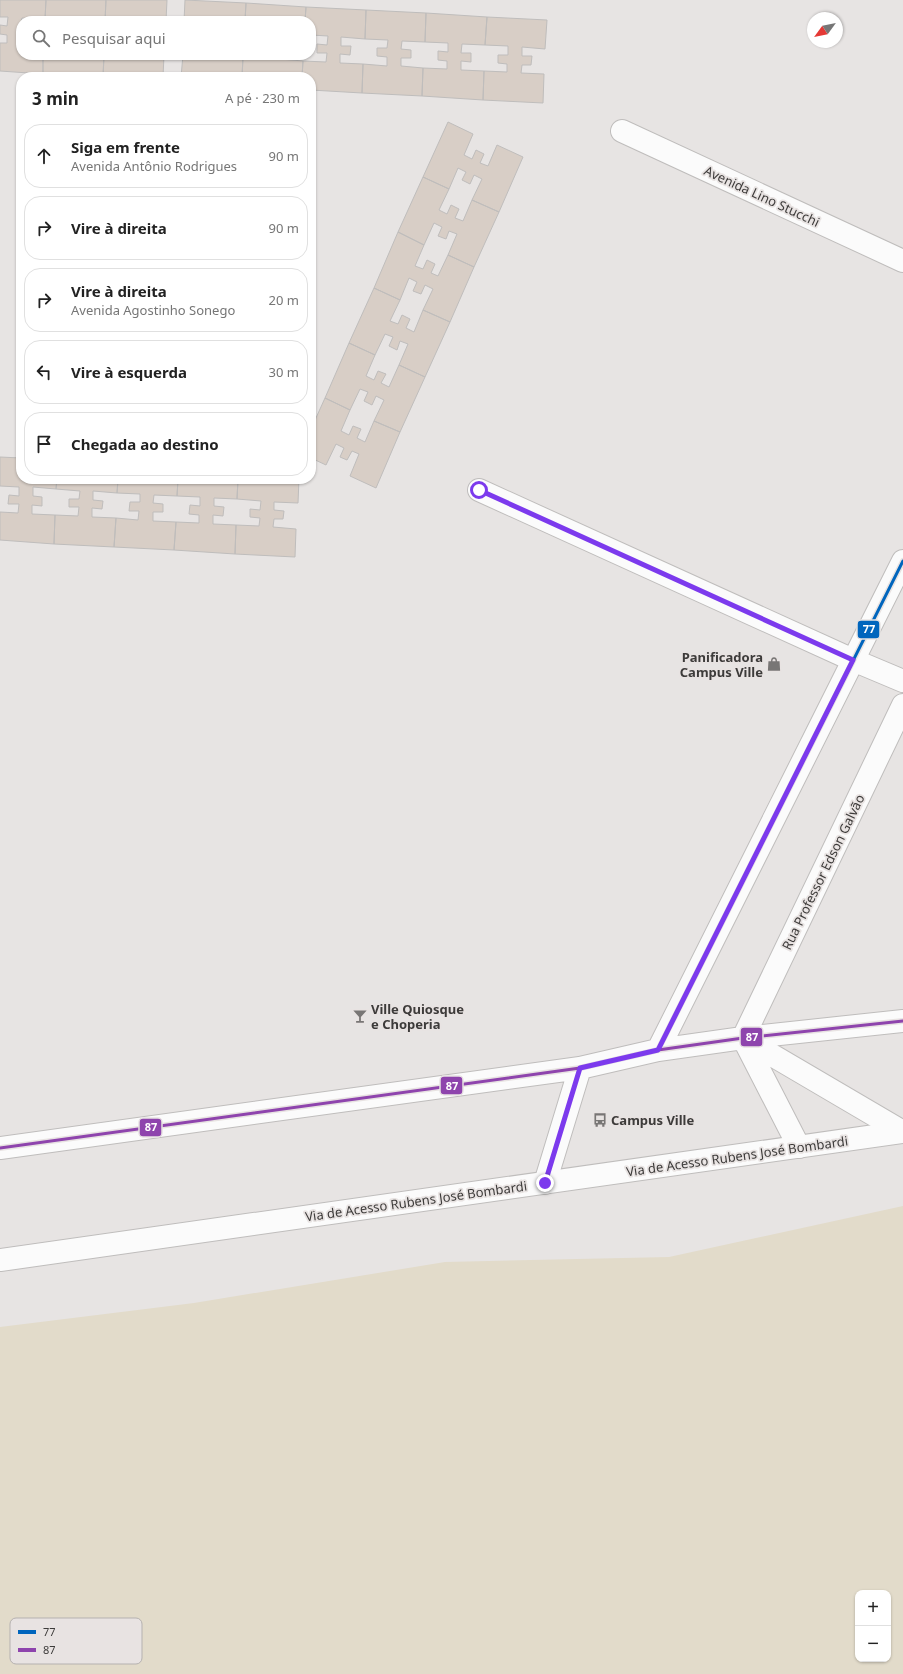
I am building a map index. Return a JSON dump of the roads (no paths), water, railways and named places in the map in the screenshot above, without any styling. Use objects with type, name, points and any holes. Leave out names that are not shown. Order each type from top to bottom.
[{"type":"street","name":"Avenida Lino Stucchi","points":[[622,131],[903,261]]},
{"type":"street","points":[[479,490],[853,660],[903,681]]},
{"type":"street","points":[[658,1050],[903,561]]},
{"type":"street","name":"Rua Professor Edson Galvão","points":[[743,1038],[903,705]]},
{"type":"street","points":[[0,1148],[580,1068],[658,1050],[743,1038],[903,1021]]},
{"type":"street","points":[[743,1038],[903,1132]]},
{"type":"street","points":[[743,1038],[799,1147]]},
{"type":"street","points":[[545,1183],[580,1068]]},
{"type":"street","name":"Via de Acesso Rubens José Bombardi","points":[[0,1260],[903,1132]]},
{"type":"place","name":"Panificadora Campus Ville","points":[[774,664]]},
{"type":"place","name":"Ville Quiosque e Choperia","points":[[360,1016]]},
{"type":"place","name":"Campus Ville","points":[[600,1120]]}]
